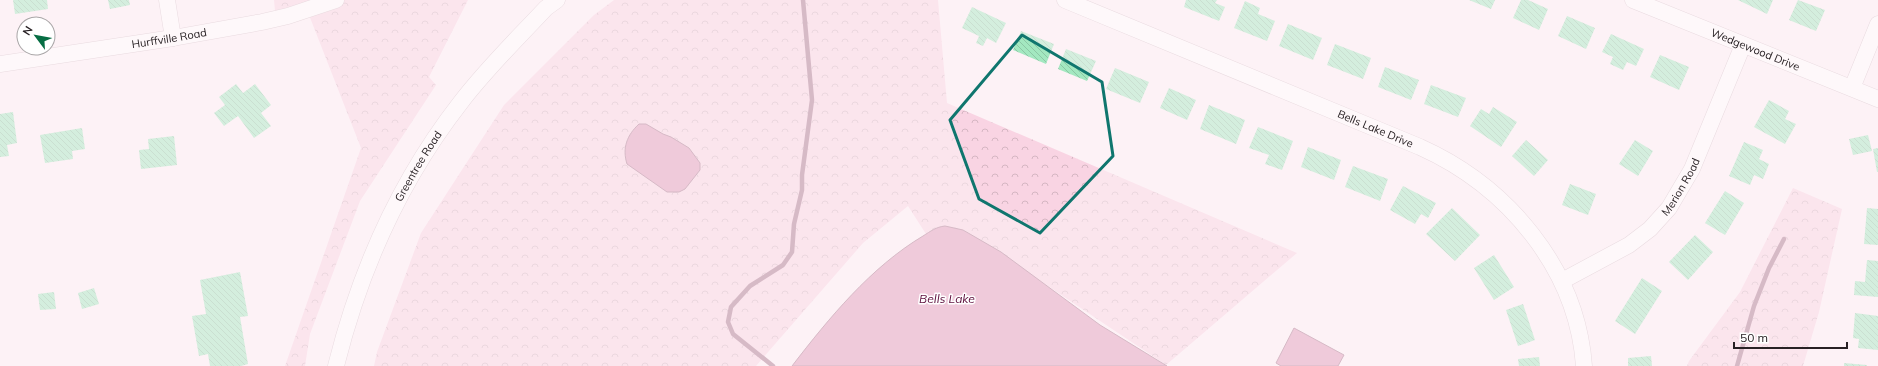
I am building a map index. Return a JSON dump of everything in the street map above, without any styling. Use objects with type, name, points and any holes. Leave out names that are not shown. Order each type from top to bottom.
[{"type":"street","points":[[168,0],[173,38]]},
{"type":"street","name":"Hurffville Road","points":[[0,64],[173,38],[268,21],[336,0]]},
{"type":"street","name":"Bells Lake Drive","points":[[1065,0],[1440,156],[1480,183],[1510,208],[1542,249],[1562,281],[1576,320],[1584,366]]},
{"type":"street","name":"Wedgewood Drive","points":[[1633,0],[1878,99]]},
{"type":"street","name":"Greentree Road","points":[[336,366],[359,288],[372,255],[385,225],[415,168],[436,135],[479,79],[547,3]]},
{"type":"street","points":[[1852,88],[1878,24]]},
{"type":"street","name":"Merion Road","points":[[1562,281],[1629,245],[1650,229],[1669,208],[1692,169],[1743,45]]},
{"type":"highlighted area","points":[[1022,35],[1102,82],[1113,156],[1040,233],[979,199],[950,120]]},
{"type":"green space","points":[[274,0],[468,0],[429,77],[436,85],[360,201],[310,334],[305,366],[285,366],[361,148],[309,15],[276,21]]},
{"type":"green space","points":[[614,0],[938,0],[947,103],[1297,253],[1166,365],[964,230],[926,234],[908,206],[863,243],[756,366],[374,366],[377,352],[421,233],[504,105],[594,15]]},
{"type":"green space","points":[[1793,188],[1842,209],[1819,312],[1803,366],[1687,366],[1689,361],[1740,292]]},
{"type":"water","points":[[639,124],[646,124],[689,148],[700,163],[700,170],[685,189],[679,192],[667,192],[627,164],[625,147],[631,133]]},
{"type":"water","name":"Bells Lake","points":[[945,226],[963,230],[1001,252],[1100,325],[1167,366],[792,366],[836,312],[868,278],[904,249],[939,227]]},
{"type":"water","points":[[1294,328],[1344,355],[1338,366],[1281,366],[1276,363]]},
{"type":"building","points":[[13,0],[47,0],[48,9],[15,14]]},
{"type":"building","points":[[108,0],[129,0],[130,5],[110,9]]},
{"type":"building","points":[[1186,0],[1217,0],[1215,3],[1225,7],[1219,21],[1184,7]]},
{"type":"building","points":[[1469,0],[1495,0],[1491,9]]},
{"type":"building","points":[[1521,0],[1528,0],[1548,9],[1539,30],[1513,18]]},
{"type":"building","points":[[1738,0],[1773,0],[1767,14]]},
{"type":"building","points":[[1798,0],[1825,10],[1816,31],[1789,20]]},
{"type":"building","points":[[1245,1],[1260,8],[1258,14],[1275,21],[1267,41],[1234,28]]},
{"type":"building","points":[[972,7],[1006,23],[996,43],[987,38],[983,46],[976,43],[979,36],[962,28]]},
{"type":"building","points":[[1567,16],[1595,28],[1586,49],[1558,36]]},
{"type":"building","points":[[1288,24],[1322,38],[1313,60],[1279,46]]},
{"type":"building","points":[[1021,31],[1054,44],[1046,64],[1013,50]]},
{"type":"building","points":[[1611,34],[1644,49],[1636,66],[1627,62],[1623,70],[1610,64],[1613,57],[1602,52]]},
{"type":"building","points":[[1335,44],[1371,58],[1363,79],[1327,65]]},
{"type":"building","points":[[1066,49],[1096,61],[1087,81],[1058,69]]},
{"type":"building","points":[[1660,55],[1689,67],[1679,90],[1650,77]]},
{"type":"building","points":[[1385,67],[1419,80],[1411,100],[1378,87]]},
{"type":"building","points":[[1115,68],[1149,82],[1140,103],[1106,89]]},
{"type":"building","points":[[236,84],[243,93],[255,84],[271,105],[261,113],[271,126],[254,138],[238,116],[224,126],[214,113],[225,105],[219,97]]},
{"type":"building","points":[[1431,85],[1466,98],[1458,117],[1424,104]]},
{"type":"building","points":[[1169,88],[1196,100],[1187,120],[1160,108]]},
{"type":"building","points":[[1769,100],[1789,111],[1785,119],[1796,124],[1785,144],[1754,127]]},
{"type":"building","points":[[1209,105],[1245,120],[1236,144],[1200,129]]},
{"type":"building","points":[[1493,107],[1517,122],[1501,147],[1470,126],[1481,109],[1489,114]]},
{"type":"building","points":[[13,112],[17,143],[7,145],[9,156],[0,157],[0,114]]},
{"type":"building","points":[[1258,127],[1293,141],[1282,170],[1265,164],[1269,155],[1249,148]]},
{"type":"building","points":[[82,128],[85,149],[72,151],[73,159],[45,163],[40,135]]},
{"type":"building","points":[[1868,135],[1872,151],[1853,155],[1849,139]]},
{"type":"building","points":[[174,136],[177,165],[141,169],[139,150],[149,149],[148,139]]},
{"type":"building","points":[[1526,140],[1548,160],[1534,176],[1512,156]]},
{"type":"building","points":[[1635,140],[1653,151],[1638,176],[1619,164]]},
{"type":"building","points":[[1744,142],[1763,150],[1759,159],[1769,164],[1763,179],[1754,175],[1750,185],[1729,176]]},
{"type":"building","points":[[1308,147],[1341,160],[1334,180],[1301,167]]},
{"type":"building","points":[[1878,148],[1878,172],[1877,172],[1873,149]]},
{"type":"building","points":[[1353,166],[1388,179],[1380,201],[1345,187]]},
{"type":"building","points":[[1570,184],[1596,194],[1588,215],[1562,205]]},
{"type":"building","points":[[1403,186],[1436,203],[1428,218],[1421,214],[1415,224],[1390,210]]},
{"type":"building","points":[[1725,191],[1744,203],[1725,235],[1705,223]]},
{"type":"building","points":[[1452,208],[1480,235],[1455,261],[1426,234]]},
{"type":"building","points":[[1867,208],[1878,209],[1878,245],[1864,244]]},
{"type":"building","points":[[1695,235],[1713,252],[1688,280],[1669,262]]},
{"type":"building","points":[[1494,255],[1514,287],[1494,300],[1474,268]]},
{"type":"building","points":[[1867,260],[1878,261],[1878,297],[1854,295],[1855,281],[1865,282]]},
{"type":"building","points":[[240,272],[248,316],[240,317],[248,364],[241,366],[210,366],[208,354],[199,356],[192,316],[206,314],[200,280]]},
{"type":"building","points":[[1642,278],[1662,291],[1635,334],[1615,321]]},
{"type":"building","points":[[94,288],[99,304],[82,309],[78,293]]},
{"type":"building","points":[[54,292],[56,309],[40,310],[38,294]]},
{"type":"building","points":[[1523,304],[1535,340],[1518,346],[1506,310]]},
{"type":"building","points":[[1855,313],[1878,316],[1878,350],[1858,348],[1859,339],[1853,338]]},
{"type":"building","points":[[1651,356],[1652,366],[1628,366],[1628,358]]},
{"type":"building","points":[[1539,357],[1540,366],[1519,366],[1518,359]]},
{"type":"building","points":[[1844,363],[1867,365],[1867,366],[1844,366]]},
{"type":"waterway","points":[[773,366],[733,334],[728,322],[731,307],[750,286],[783,265],[792,252],[794,224],[802,190],[802,175],[812,100],[803,0]]},
{"type":"waterway","points":[[1737,366],[1754,306],[1769,268],[1784,239]]}]
